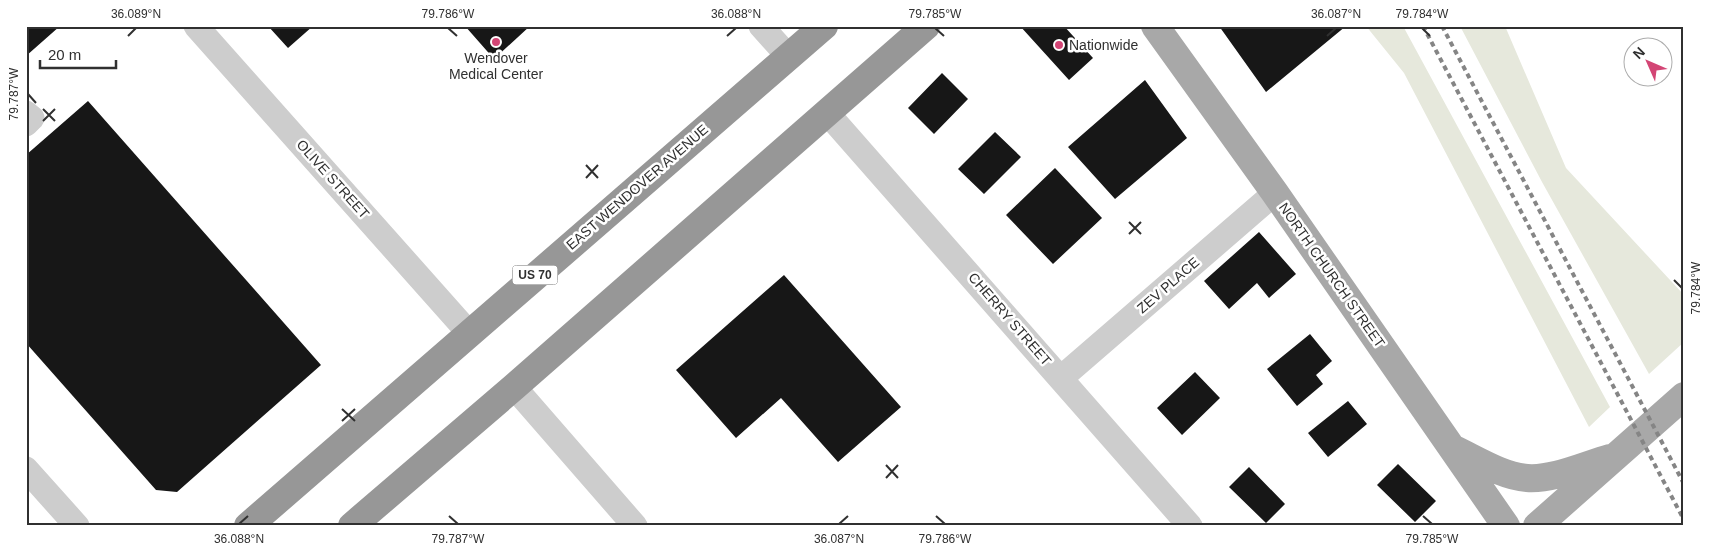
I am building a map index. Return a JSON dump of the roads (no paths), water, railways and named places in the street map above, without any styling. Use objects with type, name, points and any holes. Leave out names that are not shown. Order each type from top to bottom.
[{"type":"highway","name":"EAST WENDOVER AVENUE","points":[[248,526],[824,26]]},
{"type":"highway","points":[[352,526],[828,114],[926,26]]},
{"type":"main road","name":"NORTH CHURCH STREET","points":[[1155,26],[1275,193],[1506,526]]},
{"type":"main road","points":[[1537,526],[1681,398]]},
{"type":"main road","points":[[1452,448],[1504,472],[1526,478],[1547,476],[1616,456]]},
{"type":"street","name":"OLIVE STREET","points":[[196,26],[469,333]]},
{"type":"street","points":[[761,26],[788,56]]},
{"type":"street","points":[[26,113],[32,118],[26,124]]},
{"type":"street","name":"CHERRY STREET","points":[[828,114],[1190,526]]},
{"type":"street","name":"ZEV PLACE","points":[[1061,378],[1275,193]]},
{"type":"street","points":[[514,387],[635,526]]},
{"type":"street","points":[[26,469],[78,525]]},
{"type":"railway","points":[[1423,26],[1684,520]]},
{"type":"railway","points":[[1442,26],[1684,484]]},
{"type":"place","name":"Wendover Medical Center","points":[[496,42]]},
{"type":"place","name":"Nationwide","points":[[1059,45]]}]
